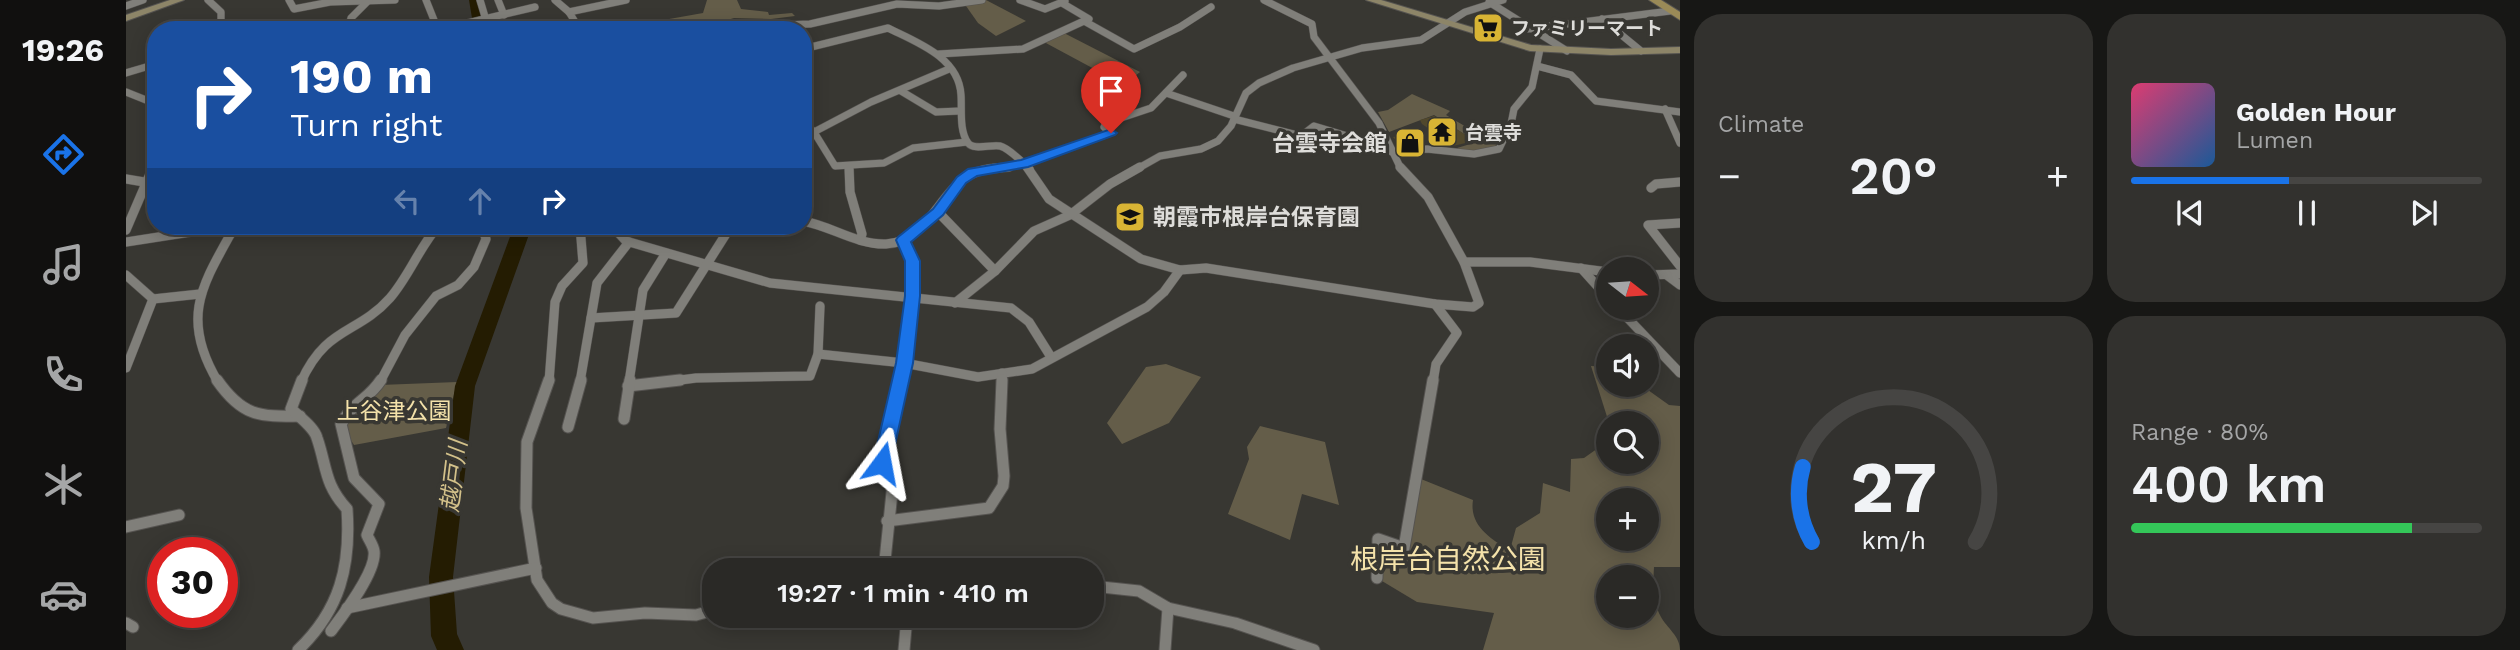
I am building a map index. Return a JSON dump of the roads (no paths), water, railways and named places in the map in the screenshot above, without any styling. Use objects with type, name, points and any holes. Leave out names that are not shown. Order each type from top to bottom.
[{"type":"main road","points":[[1654,0],[1675,14]]},
{"type":"street","points":[[126,6],[143,0]]},
{"type":"street","points":[[126,18],[163,2],[179,0]]},
{"type":"street","points":[[208,0],[221,12],[221,21]]},
{"type":"street","points":[[289,0],[294,9],[330,2],[395,0]]},
{"type":"street","points":[[426,0],[434,21]]},
{"type":"street","points":[[480,0],[486,21]]},
{"type":"street","points":[[499,0],[504,15]]},
{"type":"street","points":[[471,21],[535,7],[527,0]]},
{"type":"street","points":[[555,0],[574,21]]},
{"type":"street","points":[[569,12],[626,0]]},
{"type":"street","points":[[812,24],[897,4],[928,3],[939,6],[982,0]]},
{"type":"street","points":[[939,54],[1023,49],[1089,19],[1064,1],[1045,9],[1020,0]]},
{"type":"street","points":[[812,47],[888,28],[939,54],[961,92],[960,111],[967,142],[972,146],[1002,146],[1032,172],[1049,199],[1141,259],[1180,270],[1206,268],[1435,304],[1473,307],[1479,303],[1464,262],[1429,197],[1401,169],[1379,123],[1314,37],[1312,24],[1264,0]]},
{"type":"street","points":[[955,303],[995,271],[1020,242],[1034,231],[1070,215],[1110,184],[1160,156],[1201,149],[1218,141],[1234,118],[1246,93],[1258,83],[1293,68],[1362,48],[1421,40],[1446,22],[1488,1],[1503,0]]},
{"type":"street","points":[[350,21],[368,1]]},
{"type":"street","points":[[1377,1],[1540,49],[1680,50]]},
{"type":"street","points":[[1488,1],[1527,29],[1567,51]]},
{"type":"street","points":[[1084,21],[1134,49],[1180,27],[1211,7]]},
{"type":"street","points":[[1527,29],[1602,19],[1675,14]]},
{"type":"street","points":[[1602,19],[1641,51]]},
{"type":"street","points":[[1166,93],[1234,118],[1301,136],[1314,126],[1353,135],[1392,151],[1430,149],[1469,154],[1488,153],[1499,149],[1511,124],[1514,109],[1532,87],[1540,49]]},
{"type":"street","points":[[126,72],[147,66]]},
{"type":"street","points":[[1536,66],[1571,75],[1596,101],[1680,112]]},
{"type":"street","points":[[949,69],[871,102],[814,132],[835,166],[884,163],[913,148],[967,142]]},
{"type":"street","points":[[812,224],[860,240],[882,244],[903,240],[938,212],[961,180],[973,172],[1024,164],[1111,133],[1104,127],[1106,123],[1151,108],[1183,75]]},
{"type":"street","points":[[901,91],[936,112],[960,111]]},
{"type":"street","points":[[126,92],[147,100]]},
{"type":"street","points":[[1665,109],[1680,143]]},
{"type":"street","points":[[849,166],[850,192],[862,233],[860,240]]},
{"type":"street","points":[[126,230],[147,177]]},
{"type":"street","points":[[126,179],[147,184]]},
{"type":"street","points":[[1651,188],[1656,184],[1678,184]]},
{"type":"street","points":[[938,212],[995,271]]},
{"type":"street","points":[[1680,223],[1648,225],[1680,266]]},
{"type":"street","points":[[126,242],[171,235]]},
{"type":"street","points":[[230,235],[200,293],[196,324],[213,374],[234,401],[250,413],[300,416]]},
{"type":"street","points":[[298,650],[321,628],[332,611],[349,565],[347,509],[335,496],[321,461],[317,435],[291,409],[300,384],[320,350],[337,334],[375,313],[391,297],[432,235]]},
{"type":"street","points":[[331,631],[348,607],[375,552],[367,535],[379,504],[355,478],[341,424],[351,406],[372,394],[392,364],[405,335],[436,296],[458,285],[474,267],[486,239],[484,235]]},
{"type":"street","points":[[581,235],[583,263],[562,286],[555,302],[551,375],[527,442],[526,508],[537,580],[552,603],[575,614],[593,618],[645,612],[696,615],[702,612]]},
{"type":"street","points":[[622,235],[629,242],[770,283],[1011,308],[1029,322],[1051,357]]},
{"type":"street","points":[[592,318],[676,313],[725,235]]},
{"type":"street","points":[[885,558],[894,474],[882,463],[904,363],[912,296],[913,261],[903,240]]},
{"type":"street","points":[[568,427],[597,283],[629,242]]},
{"type":"street","points":[[624,419],[643,290],[666,253]]},
{"type":"street","points":[[1464,262],[1530,262],[1596,270]]},
{"type":"street","points":[[1580,267],[1596,285]]},
{"type":"street","points":[[818,354],[904,363],[978,377],[1032,369],[1147,307],[1164,292],[1180,270]]},
{"type":"street","points":[[1659,276],[1680,274]]},
{"type":"street","points":[[126,275],[130,282],[153,299],[200,293]]},
{"type":"street","points":[[1668,276],[1680,285]]},
{"type":"street","points":[[126,366],[153,299]]},
{"type":"street","points":[[1377,578],[1378,539],[1404,548],[1436,364],[1457,332],[1435,304]]},
{"type":"street","points":[[628,386],[696,378],[810,376],[818,354],[820,306]]},
{"type":"street","points":[[1629,320],[1680,373]]},
{"type":"street","points":[[887,521],[989,508],[1003,486],[1000,429],[1002,373]]},
{"type":"street","points":[[126,527],[179,515]]},
{"type":"street","points":[[332,611],[536,568]]},
{"type":"street","points":[[1104,587],[1139,591],[1168,608],[1235,623],[1280,645],[1314,650]]},
{"type":"street","points":[[1165,650],[1168,608]]},
{"type":"street","points":[[904,650],[906,628]]},
{"type":"waterway","name":"越戸川","points":[[475,0],[479,21]]},
{"type":"waterway","name":"越戸川","points":[[451,650],[444,636],[441,577],[465,386],[520,235]]},
{"type":"place","name":"ファミリーマート","points":[[1488,28]]},
{"type":"place","name":"台雲寺","points":[[1442,132]]},
{"type":"place","name":"台雲寺会館","points":[[1410,143]]},
{"type":"place","name":"朝霞市根岸台保育園","points":[[1130,217]]},
{"type":"park label","name":"上谷津公園","points":[[394,411]]},
{"type":"park label","name":"根岸台自然公園","points":[[1448,559]]}]
